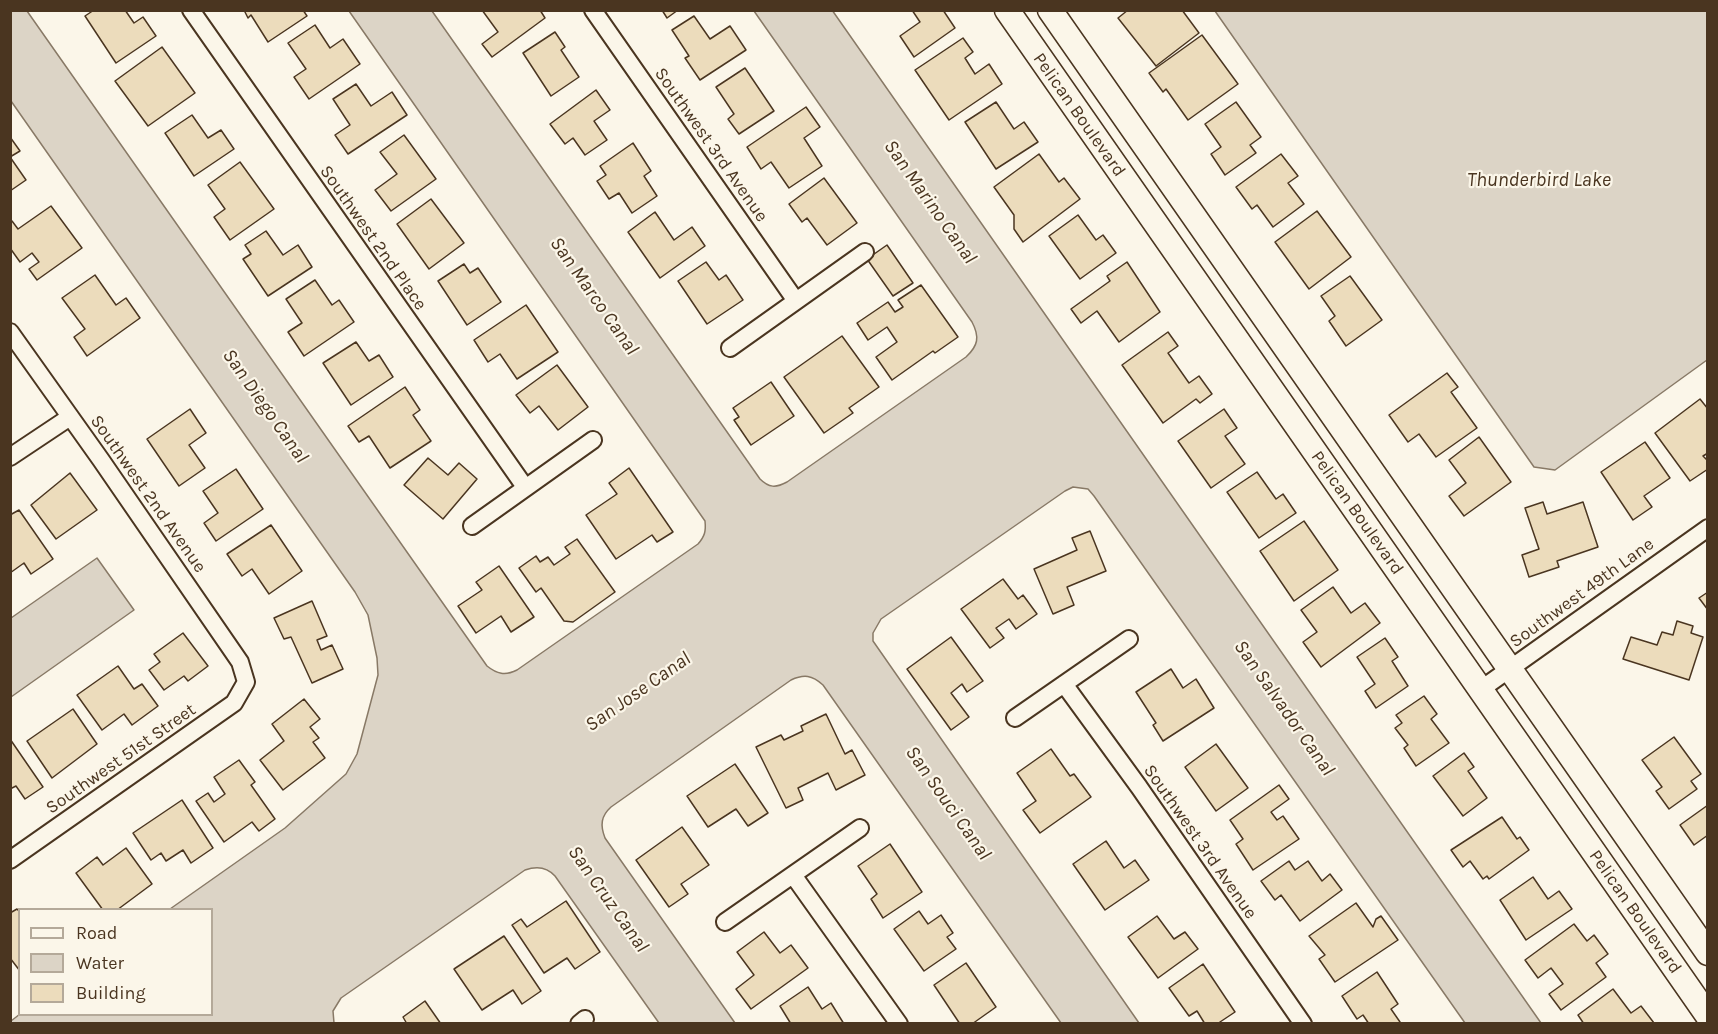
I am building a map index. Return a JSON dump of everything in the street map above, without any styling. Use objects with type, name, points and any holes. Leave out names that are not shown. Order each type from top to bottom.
[{"type":"street","name":"Southwest 2nd Place","points":[[191,10],[525,487]]},
{"type":"street","name":"Southwest 3rd Avenue","points":[[593,10],[796,301]]},
{"type":"street","name":"Pelican Boulevard","points":[[1006,10],[1707,1016]]},
{"type":"street","name":"Pelican Boulevard","points":[[1050,10],[1707,953]]},
{"type":"street","points":[[730,348],[865,252]]},
{"type":"street","points":[[1192,278],[1222,256]]},
{"type":"street","name":"Southwest 2nd Avenue","points":[[10,332],[240,662],[246,682]]},
{"type":"street","points":[[10,457],[70,417]]},
{"type":"street","points":[[472,526],[593,440]]},
{"type":"street","name":"Southwest 49th Lane","points":[[1480,690],[1707,528]]},
{"type":"street","points":[[1015,718],[1129,639]]},
{"type":"street","name":"Southwest 51st Street","points":[[10,860],[234,703],[246,682]]},
{"type":"street","name":"Southwest 3rd Avenue","points":[[1064,684],[1139,787],[1303,1023]]},
{"type":"street","points":[[725,922],[860,828]]},
{"type":"street","points":[[793,875],[899,1023]]},
{"type":"water","points":[[832,10],[1541,1023],[1465,1023],[1094,496],[1088,489],[1073,487],[881,619],[873,633],[873,641],[1139,1023],[1061,1023],[823,685],[811,677],[804,676],[791,680],[611,807],[602,821],[605,838],[735,1023],[659,1023],[555,876],[545,869],[533,868],[525,870],[341,998],[333,1011],[334,1023],[11,1023],[18,1016],[213,1016],[213,908],[171,908],[285,828],[346,774],[357,754],[378,675],[377,658],[368,615],[355,592],[11,101],[11,11],[27,11],[487,666],[494,671],[505,673],[517,670],[698,544],[704,533],[705,521],[349,11],[432,11],[760,479],[773,486],[787,482],[966,357],[973,349],[977,337],[972,322],[754,11]]},
{"type":"water","name":"Thunderbird Lake","points":[[1215,11],[1707,11],[1707,360],[1555,470],[1534,467]]},
{"type":"water","points":[[97,558],[134,610],[11,697],[11,618]]},
{"type":"building","points":[[94,10],[125,10],[134,23],[143,17],[156,36],[116,63],[85,16]]},
{"type":"building","points":[[244,10],[303,10],[307,16],[268,42],[251,15],[248,18]]},
{"type":"building","points":[[482,10],[540,10],[545,18],[492,57],[482,44],[498,32]]},
{"type":"building","points":[[662,10],[678,10],[667,18]]},
{"type":"building","points":[[912,10],[943,10],[955,28],[914,57],[900,36],[920,22]]},
{"type":"building","points":[[1128,10],[1182,10],[1199,33],[1156,66],[1118,18]]},
{"type":"building","points":[[694,16],[710,39],[730,26],[746,50],[700,80],[685,58],[689,56],[672,30]]},
{"type":"building","points":[[315,25],[330,48],[343,39],[360,64],[309,99],[294,77],[306,69],[288,43]]},
{"type":"building","points":[[555,32],[565,47],[561,50],[579,77],[551,96],[523,53]]},
{"type":"building","points":[[1202,35],[1238,84],[1188,120],[1166,89],[1163,92],[1149,73]]},
{"type":"building","points":[[963,38],[973,52],[965,58],[975,74],[989,64],[1002,84],[949,120],[915,70]]},
{"type":"building","points":[[162,47],[195,93],[148,126],[115,81]]},
{"type":"building","points":[[745,68],[774,111],[739,134],[728,119],[734,114],[716,87]]},
{"type":"building","points":[[356,84],[371,106],[392,92],[407,115],[348,154],[335,135],[350,125],[333,99]]},
{"type":"building","points":[[596,90],[610,110],[594,121],[607,140],[585,155],[573,138],[565,144],[550,124]]},
{"type":"building","points":[[996,102],[1014,129],[1024,122],[1038,142],[996,169],[965,122]]},
{"type":"building","points":[[1236,102],[1261,137],[1250,145],[1256,153],[1225,175],[1211,154],[1221,147],[1205,124]]},
{"type":"building","points":[[806,107],[820,127],[804,138],[822,166],[789,188],[771,162],[761,169],[747,147]]},
{"type":"building","points":[[192,115],[208,138],[221,130],[234,149],[194,176],[165,133]]},
{"type":"building","points":[[404,135],[436,179],[391,211],[375,190],[397,174],[380,152]]},
{"type":"building","points":[[10,137],[20,151],[10,157]]},
{"type":"building","points":[[633,143],[651,171],[644,176],[657,196],[632,213],[619,193],[609,199],[597,181],[606,175],[600,166]]},
{"type":"building","points":[[1039,154],[1059,182],[1064,178],[1080,199],[1023,242],[1014,229],[1014,215],[994,187]]},
{"type":"building","points":[[1281,154],[1298,176],[1288,183],[1304,204],[1273,227],[1257,205],[1252,209],[1236,187]]},
{"type":"building","points":[[10,157],[26,180],[10,191]]},
{"type":"building","points":[[240,162],[274,209],[230,240],[214,217],[225,209],[208,185]]},
{"type":"building","points":[[824,178],[857,223],[827,245],[807,218],[802,222],[789,204]]},
{"type":"building","points":[[431,199],[464,243],[429,269],[397,224]]},
{"type":"building","points":[[51,206],[82,248],[37,280],[29,269],[39,262],[32,253],[20,262],[10,248],[10,222],[12,221],[18,229]]},
{"type":"building","points":[[1317,211],[1351,257],[1309,289],[1275,242]]},
{"type":"building","points":[[655,212],[674,240],[692,227],[705,246],[660,278],[628,232]]},
{"type":"building","points":[[1078,215],[1096,240],[1103,235],[1116,253],[1080,279],[1049,236]]},
{"type":"building","points":[[266,231],[283,255],[298,245],[312,267],[268,296],[243,259],[251,254],[245,245]]},
{"type":"building","points":[[887,245],[913,283],[893,296],[867,259]]},
{"type":"building","points":[[706,262],[719,280],[726,275],[743,300],[707,324],[678,281]]},
{"type":"building","points":[[1127,262],[1160,312],[1119,342],[1097,311],[1081,323],[1071,309],[1110,281],[1107,276]]},
{"type":"building","points":[[464,264],[470,273],[478,268],[501,302],[467,325],[438,281]]},
{"type":"building","points":[[95,275],[116,305],[126,298],[140,318],[87,356],[74,337],[85,329],[62,298]]},
{"type":"building","points":[[1350,276],[1382,320],[1346,346],[1329,321],[1335,316],[1321,296]]},
{"type":"building","points":[[315,280],[332,305],[339,300],[354,322],[304,356],[288,332],[302,323],[286,299]]},
{"type":"building","points":[[921,285],[958,337],[935,353],[933,351],[892,380],[876,357],[897,342],[887,327],[868,340],[857,323],[888,302],[895,312],[903,307],[898,300]]},
{"type":"building","points":[[526,305],[558,352],[517,379],[500,354],[488,362],[474,340]]},
{"type":"building","points":[[1168,332],[1178,346],[1168,353],[1189,383],[1199,376],[1212,394],[1200,403],[1196,399],[1163,423],[1122,365]]},
{"type":"building","points":[[842,336],[879,387],[849,408],[853,413],[824,433],[784,377]]},
{"type":"building","points":[[356,342],[369,361],[379,355],[393,377],[351,405],[323,363]]},
{"type":"building","points":[[557,365],[588,407],[558,430],[539,406],[530,413],[516,395]]},
{"type":"building","points":[[1447,373],[1458,387],[1451,392],[1477,428],[1436,457],[1419,434],[1408,442],[1389,415]]},
{"type":"building","points":[[771,382],[794,416],[751,445],[734,420],[739,417],[733,408]]},
{"type":"building","points":[[405,387],[420,410],[413,415],[431,441],[390,468],[369,436],[359,442],[348,426]]},
{"type":"building","points":[[1700,399],[1708,409],[1708,453],[1703,456],[1708,461],[1708,469],[1690,481],[1655,433]]},
{"type":"building","points":[[190,409],[206,433],[189,445],[205,468],[179,486],[147,439]]},
{"type":"building","points":[[1224,409],[1237,428],[1225,436],[1245,464],[1211,488],[1178,441]]},
{"type":"building","points":[[1479,437],[1511,482],[1464,516],[1449,496],[1466,483],[1449,460]]},
{"type":"building","points":[[1645,442],[1670,478],[1644,496],[1652,507],[1633,520],[1601,472]]},
{"type":"building","points":[[428,458],[448,475],[459,463],[477,479],[443,519],[404,485]]},
{"type":"building","points":[[629,468],[673,532],[657,542],[652,535],[616,559],[586,515],[617,494],[609,483]]},
{"type":"building","points":[[236,469],[263,509],[216,541],[204,523],[218,513],[203,491]]},
{"type":"building","points":[[1257,472],[1276,499],[1283,494],[1296,513],[1259,538],[1227,492]]},
{"type":"building","points":[[70,473],[97,510],[56,539],[31,505]]},
{"type":"building","points":[[1543,502],[1547,514],[1583,502],[1598,547],[1557,561],[1559,567],[1529,577],[1522,555],[1539,549],[1525,508]]},
{"type":"building","points":[[19,510],[53,559],[31,574],[24,563],[10,573],[10,515]]},
{"type":"building","points":[[1304,521],[1338,570],[1294,601],[1260,551]]},
{"type":"building","points":[[271,525],[302,571],[269,594],[252,569],[242,576],[227,554]]},
{"type":"building","points":[[1090,531],[1106,571],[1067,587],[1074,605],[1053,614],[1034,569],[1077,550],[1072,538]]},
{"type":"building","points":[[577,539],[615,592],[573,622],[564,621],[541,588],[536,592],[519,568],[536,556],[540,562],[548,557],[554,565],[570,554],[565,547]]},
{"type":"building","points":[[499,566],[534,617],[511,632],[501,616],[476,633],[458,606],[482,590],[476,582]]},
{"type":"building","points":[[1003,579],[1018,599],[1023,595],[1037,614],[1016,629],[1009,619],[996,628],[1004,638],[990,648],[961,609]]},
{"type":"building","points":[[1333,587],[1351,613],[1365,603],[1380,623],[1321,667],[1303,642],[1317,632],[1301,610]]},
{"type":"building","points":[[1708,592],[1708,610],[1699,598]]},
{"type":"building","points":[[312,601],[327,636],[317,640],[321,650],[332,645],[343,669],[312,683],[291,637],[284,639],[274,618]]},
{"type":"building","points":[[1677,621],[1693,626],[1691,633],[1703,637],[1689,680],[1623,659],[1631,637],[1657,645],[1662,632],[1673,635]]},
{"type":"building","points":[[183,633],[208,666],[188,681],[184,676],[164,690],[149,670],[160,662],[154,654]]},
{"type":"building","points":[[951,637],[983,681],[967,692],[962,684],[951,693],[969,717],[951,730],[907,669]]},
{"type":"building","points":[[1385,638],[1398,657],[1392,661],[1408,686],[1376,708],[1365,691],[1375,684],[1357,657]]},
{"type":"building","points":[[118,666],[134,689],[142,684],[158,706],[132,725],[124,714],[102,730],[77,695]]},
{"type":"building","points":[[1171,669],[1183,688],[1196,679],[1214,708],[1163,741],[1153,725],[1156,723],[1136,692]]},
{"type":"building","points":[[1424,696],[1437,714],[1431,719],[1449,743],[1416,766],[1404,748],[1408,745],[1395,728],[1402,723],[1396,715]]},
{"type":"building","points":[[304,699],[320,719],[310,727],[319,738],[313,742],[325,758],[283,790],[260,760],[284,741],[272,724]]},
{"type":"building","points":[[73,709],[97,744],[52,778],[27,741]]},
{"type":"building","points":[[826,714],[845,754],[852,750],[865,775],[836,790],[828,773],[798,788],[803,800],[786,808],[756,747],[781,735],[784,740],[803,731],[801,726]]},
{"type":"building","points":[[1674,737],[1701,774],[1691,781],[1697,789],[1669,809],[1656,791],[1662,787],[1642,760]]},
{"type":"building","points":[[10,739],[43,787],[25,799],[16,786],[10,789]]},
{"type":"building","points":[[1216,744],[1248,788],[1216,811],[1185,767]]},
{"type":"building","points":[[1051,749],[1070,776],[1074,774],[1091,797],[1040,833],[1023,810],[1036,801],[1017,773]]},
{"type":"building","points":[[1464,753],[1474,767],[1468,771],[1487,798],[1463,816],[1433,776]]},
{"type":"building","points":[[239,760],[255,782],[251,785],[275,819],[259,831],[252,822],[224,842],[196,801],[208,793],[214,802],[225,794],[214,777]]},
{"type":"building","points":[[735,764],[768,813],[748,826],[736,809],[708,827],[687,796]]},
{"type":"building","points":[[1279,785],[1289,799],[1271,812],[1277,820],[1283,816],[1299,839],[1253,870],[1236,844],[1243,839],[1230,820]]},
{"type":"building","points":[[182,800],[213,848],[191,863],[183,850],[166,861],[161,853],[151,860],[133,833]]},
{"type":"building","points":[[1708,805],[1708,835],[1694,845],[1680,825]]},
{"type":"building","points":[[1502,817],[1517,839],[1520,837],[1529,850],[1489,879],[1487,876],[1483,879],[1470,861],[1463,867],[1451,850]]},
{"type":"building","points":[[682,827],[709,865],[681,884],[688,894],[669,907],[636,860]]},
{"type":"building","points":[[1106,841],[1124,868],[1135,860],[1149,880],[1105,910],[1073,864]]},
{"type":"building","points":[[890,844],[922,892],[883,918],[871,899],[877,894],[858,866]]},
{"type":"building","points":[[126,848],[152,884],[120,908],[102,908],[76,873],[97,857],[103,865]]},
{"type":"building","points":[[1289,861],[1295,870],[1308,861],[1322,881],[1330,874],[1342,890],[1300,921],[1281,895],[1275,900],[1261,881]]},
{"type":"building","points":[[1533,877],[1548,899],[1559,891],[1572,909],[1526,940],[1500,900]]},
{"type":"building","points":[[566,901],[600,952],[575,969],[567,958],[544,973],[512,925],[521,919],[527,927]]},
{"type":"building","points":[[1356,903],[1373,927],[1376,919],[1381,916],[1398,940],[1335,982],[1319,959],[1325,955],[1309,936]]},
{"type":"building","points":[[18,910],[18,968],[10,958],[10,913]]},
{"type":"building","points":[[919,911],[928,924],[941,915],[953,933],[947,937],[956,949],[924,971],[894,929]]},
{"type":"building","points":[[1157,916],[1174,939],[1185,932],[1198,949],[1158,978],[1128,937]]},
{"type":"building","points":[[1574,924],[1587,941],[1594,935],[1608,954],[1596,963],[1606,977],[1561,1010],[1549,994],[1563,984],[1551,968],[1538,978],[1525,960]]},
{"type":"building","points":[[764,932],[780,953],[791,945],[808,968],[751,1009],[736,989],[754,975],[737,952]]},
{"type":"building","points":[[504,936],[541,991],[522,1004],[513,990],[482,1010],[454,969]]},
{"type":"building","points":[[966,963],[996,1007],[972,1024],[960,1024],[934,985]]},
{"type":"building","points":[[1203,964],[1235,1012],[1217,1024],[1205,1024],[1197,1011],[1189,1016],[1169,988]]},
{"type":"building","points":[[1377,972],[1398,1004],[1391,1009],[1400,1022],[1397,1024],[1369,1024],[1363,1015],[1357,1019],[1342,996]]},
{"type":"building","points":[[808,987],[822,1009],[831,1003],[844,1024],[791,1024],[780,1006]]},
{"type":"building","points":[[1613,989],[1631,1013],[1641,1006],[1654,1023],[1584,1024],[1578,1015]]},
{"type":"building","points":[[425,1001],[441,1024],[407,1024],[403,1017]]},
{"type":"water label","name":"San Marino Canal","points":[[930,202]]},
{"type":"water label","name":"San Marco Canal","points":[[594,296]]},
{"type":"water label","name":"San Diego Canal","points":[[265,406]]},
{"type":"water label","name":"San Jose Canal","points":[[638,692]]},
{"type":"water label","name":"San Salvador Canal","points":[[1284,708]]},
{"type":"water label","name":"San Souci Canal","points":[[948,803]]},
{"type":"water label","name":"San Cruz Canal","points":[[608,899]]}]
